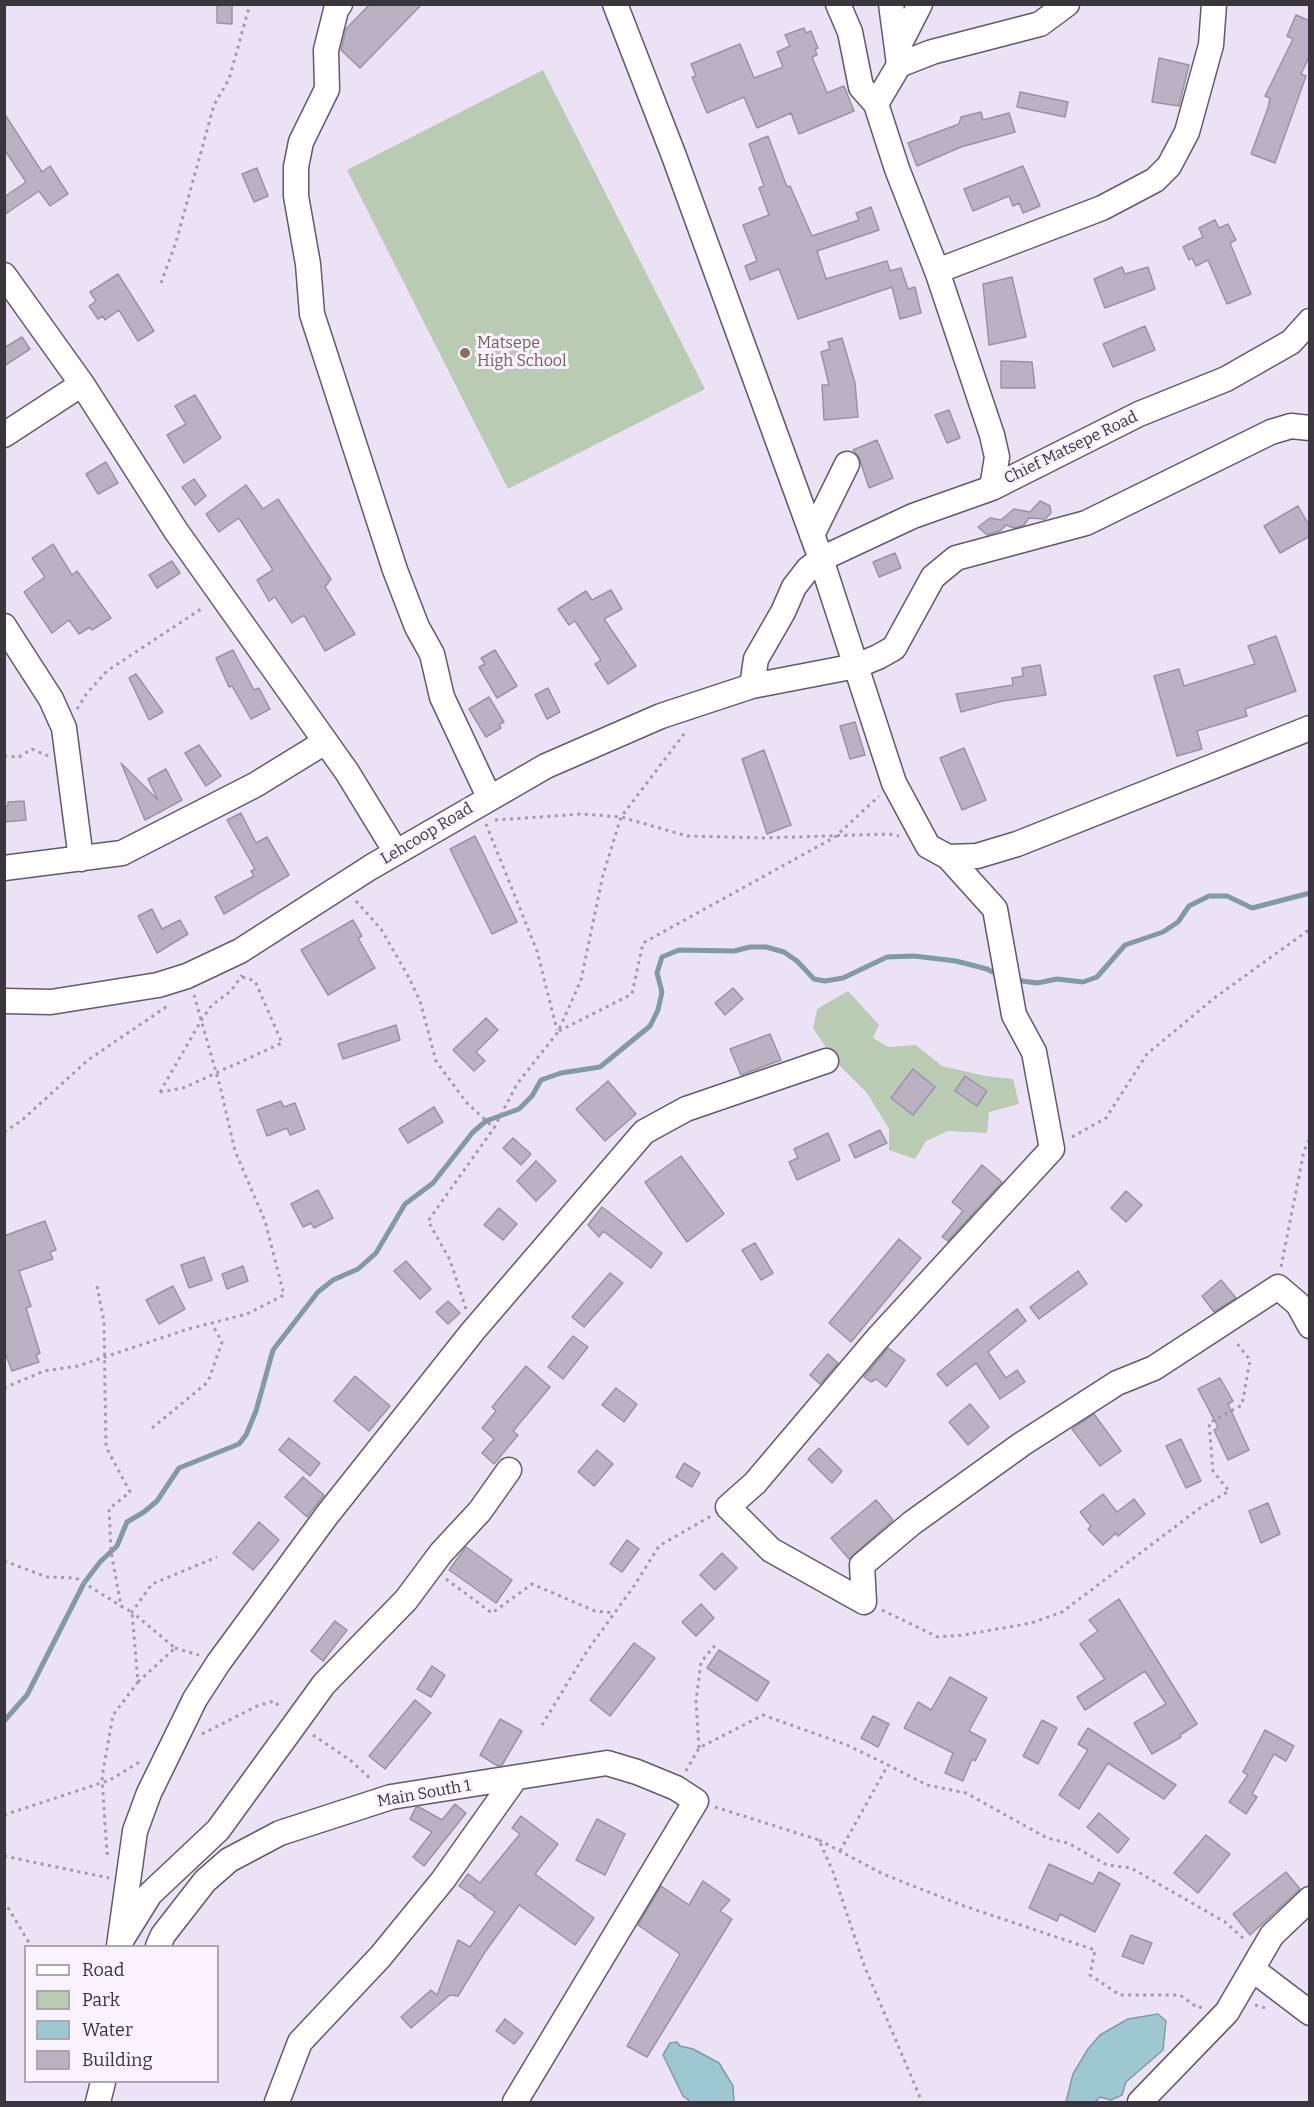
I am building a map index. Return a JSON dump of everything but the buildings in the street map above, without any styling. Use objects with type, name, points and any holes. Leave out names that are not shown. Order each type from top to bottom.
[{"type":"street","points":[[340,4],[336,10],[326,50],[327,89],[301,142],[296,167],[296,196],[308,264],[312,314],[395,570],[417,627],[432,654],[442,697],[487,809]]},
{"type":"street","points":[[615,4],[674,156],[821,559],[894,783],[938,852],[995,909],[1014,1015],[1034,1052],[1052,1149],[877,1339],[755,1483],[728,1508],[771,1550],[864,1602]]},
{"type":"street","points":[[838,4],[850,32],[861,87],[876,104],[897,169],[937,271],[992,435],[997,456],[992,488]]},
{"type":"street","points":[[891,4],[898,57]]},
{"type":"street","points":[[876,104],[920,4]]},
{"type":"street","points":[[898,57],[932,52],[1040,24],[1067,4]]},
{"type":"street","points":[[937,271],[1101,208],[1132,195],[1155,180],[1169,166],[1187,132],[1211,45],[1212,15],[1226,4]]},
{"type":"street","points":[[4,274],[82,384],[176,531],[346,772],[396,852]]},
{"type":"street","name":"Chief Matsepe Road","points":[[821,559],[913,516],[992,488],[1139,414],[1226,379],[1300,342],[1310,321]]},
{"type":"street","points":[[4,435],[82,384]]},
{"type":"street","name":"Lehcoop Road","points":[[4,1001],[70,999],[158,985],[188,976],[240,951],[396,852],[487,809],[546,766],[661,716],[752,686],[856,666],[894,648],[933,577],[956,558],[1086,523],[1271,432],[1291,426],[1310,428]]},
{"type":"street","points":[[812,535],[847,464]]},
{"type":"street","points":[[752,686],[756,659],[783,612],[794,587],[821,559]]},
{"type":"street","points":[[4,626],[51,699],[64,728],[81,859]]},
{"type":"street","points":[[938,852],[977,856],[1017,844],[1310,728]]},
{"type":"street","points":[[4,868],[122,853],[255,785],[325,742]]},
{"type":"street","points":[[119,1945],[135,1830],[149,1793],[195,1699],[219,1662],[327,1515],[473,1330],[644,1132],[686,1109],[826,1061]]},
{"type":"street","points":[[864,1602],[862,1565],[912,1523],[1061,1418],[1117,1383],[1154,1368],[1278,1287],[1298,1304],[1310,1326]]},
{"type":"street","points":[[119,1945],[150,1894],[218,1830],[324,1684],[406,1600],[480,1511],[509,1470]]},
{"type":"street","name":"Main South 1","points":[[159,1945],[163,1935],[205,1881],[229,1860],[280,1833],[390,1797],[514,1780],[607,1763],[676,1788],[696,1801]]},
{"type":"street","points":[[277,2103],[300,2042],[380,1957],[443,1880],[514,1780]]},
{"type":"street","points":[[515,2103],[696,1801]]},
{"type":"street","points":[[1140,2103],[1227,2013],[1272,1935],[1310,1899]]},
{"type":"street","points":[[1256,1962],[1310,2013]]},
{"type":"street","points":[[98,2103],[103,2083]]},
{"type":"path","points":[[161,283],[176,242],[214,105],[229,79],[250,4]]},
{"type":"path","points":[[64,728],[87,693],[107,671],[203,609],[217,589]]},
{"type":"path","points":[[473,1330],[450,1260],[428,1221],[494,1128],[517,1084],[558,1032],[581,980],[603,875],[621,817],[691,726]]},
{"type":"path","points":[[4,756],[19,757],[32,749],[68,765]]},
{"type":"path","points":[[558,1032],[632,994],[643,943],[834,837],[894,783]]},
{"type":"path","points":[[558,1032],[537,951],[487,809],[621,817],[687,836],[834,837],[889,834],[938,852]]},
{"type":"path","points":[[344,885],[381,929],[408,976],[420,1001],[436,1061],[466,1102],[494,1128]]},
{"type":"path","points":[[1052,1149],[1106,1118],[1147,1054],[1213,999],[1310,929]]},
{"type":"path","points":[[240,951],[242,977],[231,991],[212,1005],[202,1019],[160,1092],[183,1088],[282,1043],[255,981],[242,977]]},
{"type":"path","points":[[4,1388],[44,1371],[78,1366],[188,1329],[247,1314],[284,1295],[265,1221],[236,1151],[202,1019],[188,976]]},
{"type":"path","points":[[4,1132],[21,1121],[88,1060],[175,1001]]},
{"type":"path","points":[[1278,1287],[1304,1151],[1310,1138]]},
{"type":"path","points":[[97,1286],[104,1322],[106,1447],[129,1492],[109,1509],[111,1551],[121,1606]]},
{"type":"path","points":[[152,1428],[208,1382],[222,1342],[212,1324]]},
{"type":"path","points":[[864,1602],[938,1636],[963,1635],[1031,1623],[1062,1612],[1200,1508],[1228,1491],[1213,1471],[1209,1423],[1242,1405],[1250,1360],[1231,1335],[1211,1330]]},
{"type":"path","points":[[542,1725],[587,1651],[659,1546],[680,1531],[728,1508]]},
{"type":"path","points":[[138,1682],[132,1612],[152,1584],[217,1557]]},
{"type":"path","points":[[4,1561],[47,1577],[76,1578],[132,1612],[175,1648],[138,1682],[113,1715],[102,1783],[107,1853],[127,1882]]},
{"type":"path","points":[[428,1571],[451,1582],[492,1613],[532,1584],[595,1611],[614,1613]]},
{"type":"path","points":[[699,1748],[696,1701],[701,1662],[716,1644]]},
{"type":"path","points":[[199,1736],[257,1706],[274,1701],[295,1724],[350,1760],[390,1797]]},
{"type":"path","points":[[676,1788],[699,1748],[763,1715],[847,1744],[927,1785],[966,1793],[1047,1838],[1068,1843],[1107,1865],[1131,1868],[1225,1922],[1256,1962]]},
{"type":"path","points":[[4,1815],[102,1783],[140,1761],[170,1751]]},
{"type":"path","points":[[840,1851],[888,1765]]},
{"type":"path","points":[[696,1801],[819,1840],[884,1874],[964,1906],[1095,1950],[1090,1975],[1120,1995],[1180,1995],[1198,2008],[1238,1995]]},
{"type":"path","points":[[819,1840],[833,1872],[864,1965],[922,2103]]},
{"type":"path","points":[[4,1901],[30,1945]]},
{"type":"green space","points":[[543,70],[705,389],[508,489],[347,170]]},
{"type":"green space","points":[[848,991],[879,1025],[873,1038],[888,1047],[916,1045],[942,1066],[985,1076],[1013,1079],[1019,1104],[989,1112],[987,1133],[948,1131],[926,1141],[915,1159],[889,1150],[889,1129],[867,1093],[835,1061],[813,1028],[817,1009]]},
{"type":"water","points":[[1158,2014],[1166,2021],[1163,2050],[1126,2082],[1122,2095],[1111,2100],[1100,2097],[1095,2102],[1066,2102],[1073,2074],[1088,2049],[1100,2035],[1128,2019]]},
{"type":"water","points":[[677,2042],[680,2046],[693,2049],[719,2063],[733,2086],[734,2102],[691,2102],[683,2096],[663,2055],[670,2043]]},
{"type":"waterway","points":[[1015,980],[1037,983],[1057,979],[1083,982],[1097,977],[1125,945],[1163,932],[1178,922],[1189,906],[1209,896],[1227,896],[1252,908],[1310,893]]},
{"type":"waterway","points":[[4,1721],[27,1695],[84,1583],[100,1562],[117,1546],[127,1522],[157,1501],[179,1468],[239,1444],[246,1435],[256,1411],[273,1350],[318,1292],[333,1280],[358,1269],[376,1253],[405,1204],[433,1183],[473,1132],[486,1121],[519,1109],[532,1096],[541,1080],[561,1073],[600,1067],[650,1026],[658,1010],[662,992],[657,973],[662,957],[679,950],[734,951],[750,947],[766,947],[784,952],[797,961],[814,979],[825,981],[843,978],[887,957],[914,956],[956,961],[987,969],[1000,976]]},
{"type":"place","name":"Matsepe High School","points":[[465,353]]}]
